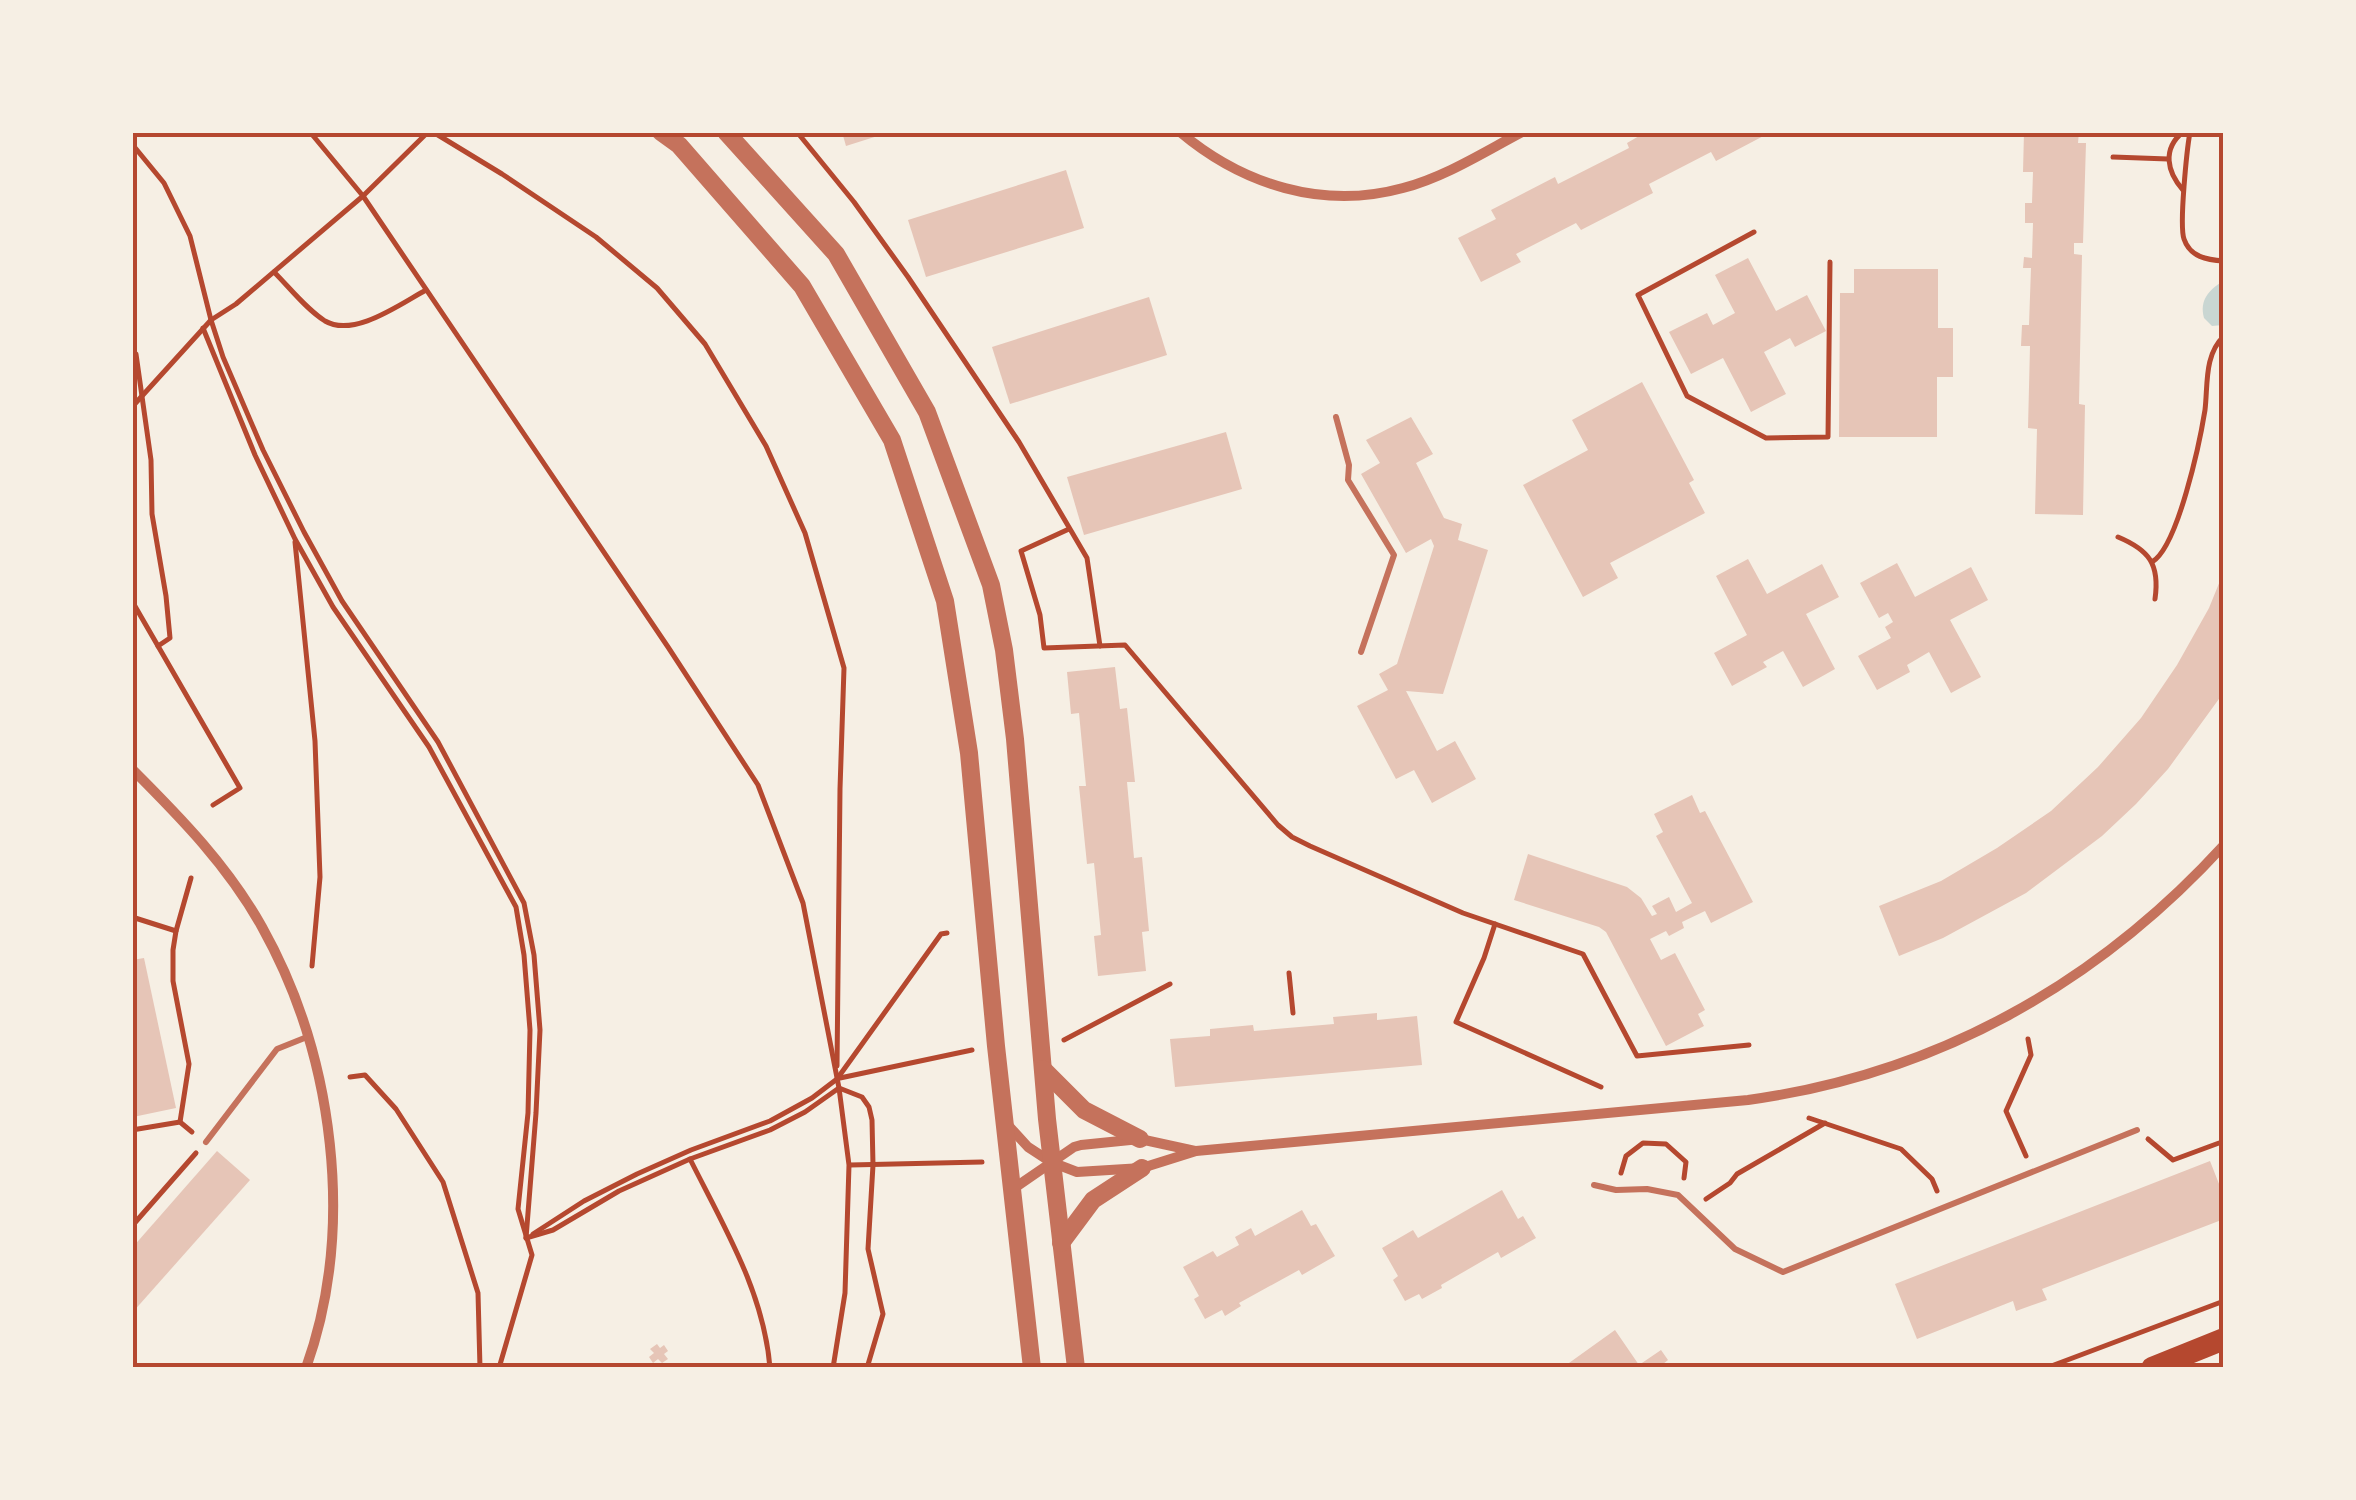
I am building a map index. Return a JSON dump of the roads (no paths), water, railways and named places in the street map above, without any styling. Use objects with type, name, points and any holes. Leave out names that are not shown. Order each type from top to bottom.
[{"type":"main road","points":[[2152,1368],[2224,1339]]},
{"type":"street","points":[[661,132],[679,146],[802,286],[892,440],[945,602],[969,752],[1032,1368]]},
{"type":"street","points":[[726,132],[836,254],[927,412],[991,586],[1015,739],[1051,1162],[1076,1368]]},
{"type":"street","points":[[1180,132],[1213,158],[1264,183],[1290,191],[1347,196],[1402,188],[1429,179],[1522,132]]},
{"type":"street","points":[[132,769],[192,829],[228,873],[262,927],[288,981],[307,1036],[325,1105],[335,1186],[332,1262],[317,1337],[306,1368]]},
{"type":"street","points":[[1006,1123],[1028,1147],[1077,1172],[1142,1168],[1196,1152],[1748,1100],[1804,1090],[1912,1060],[2014,1014],[2110,952],[2154,916],[2224,846]]},
{"type":"street","points":[[1043,1069],[1084,1110],[1140,1140],[1196,1152]]},
{"type":"street","points":[[1014,1190],[1074,1147],[1140,1140]]},
{"type":"street","points":[[1060,1244],[1093,1200],[1142,1168]]},
{"type":"lane","points":[[1336,417],[1349,465],[1348,480],[1394,555],[1361,652]]},
{"type":"lane","points":[[206,1142],[277,1049],[307,1036]]},
{"type":"lane","points":[[1594,1185],[1678,1194],[1735,1249],[1783,1272],[2137,1130]]}]
